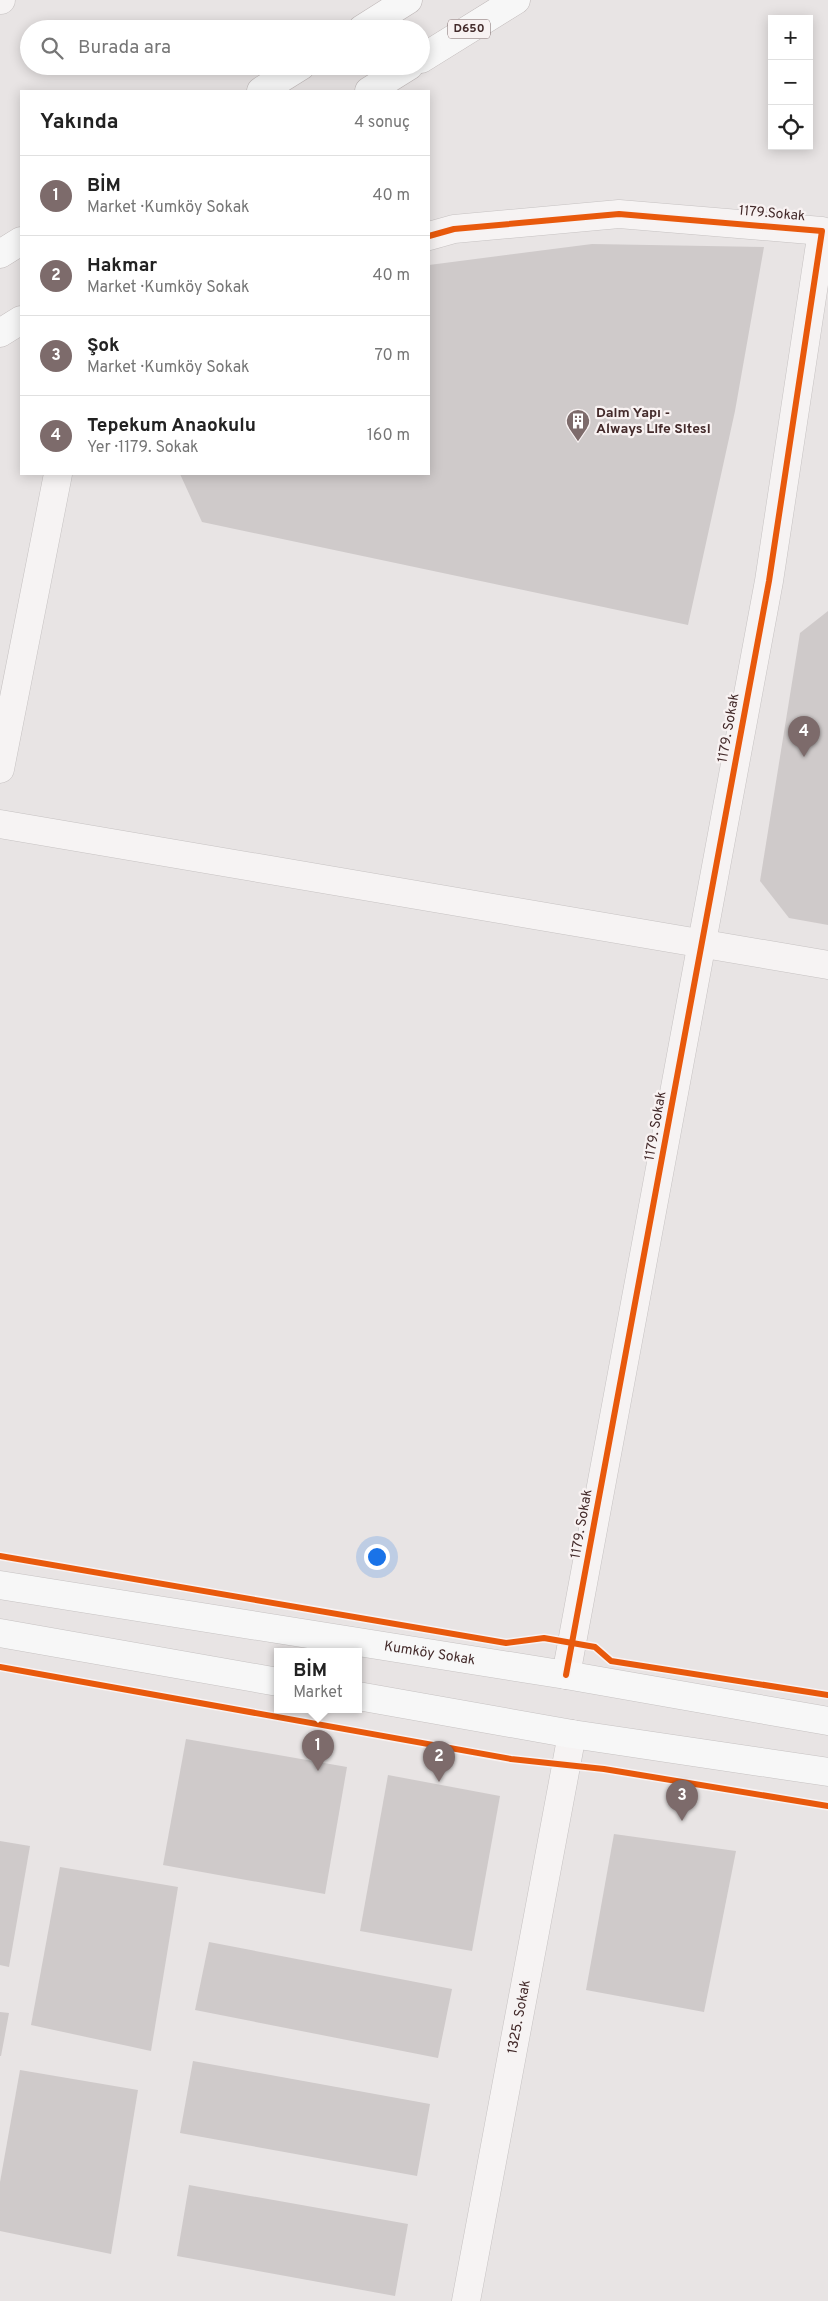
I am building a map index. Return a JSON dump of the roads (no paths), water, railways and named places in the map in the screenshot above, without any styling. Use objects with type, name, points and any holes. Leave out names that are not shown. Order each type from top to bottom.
[{"type":"main road","points":[[376,20],[408,0]]},
{"type":"main road","name":"D650","points":[[430,53],[516,0]]},
{"type":"main road","points":[[263,90],[287,75]]},
{"type":"main road","points":[[371,90],[395,75]]},
{"type":"main road","points":[[0,254],[20,241]]},
{"type":"main road","points":[[0,333],[20,321]]},
{"type":"main road","name":"Kumköy Sokak","points":[[0,1585],[566,1675],[828,1721]]},
{"type":"main road","points":[[0,1633],[274,1681]]},
{"type":"main road","points":[[362,1697],[572,1734],[828,1772]]},
{"type":"street","name":"1179.Sokak","points":[[430,236],[454,229],[619,214],[825,228],[769,581]]},
{"type":"street","points":[[0,769],[58,475]]},
{"type":"street","name":"1179. Sokak","points":[[566,1675],[769,581]]},
{"type":"street","points":[[0,824],[828,964]]},
{"type":"street","name":"1325. Sokak","points":[[466,2301],[572,1734]]},
{"type":"place","name":"Daim Yapı - Always Life Sitesi","points":[[578,442]]},
{"type":"place","name":"Tepekum Anaokulu","points":[[804,757]]},
{"type":"place","name":"BİM","points":[[318,1771]]},
{"type":"place","name":"Hakmar","points":[[439,1782]]},
{"type":"place","name":"Şok","points":[[682,1821]]}]
